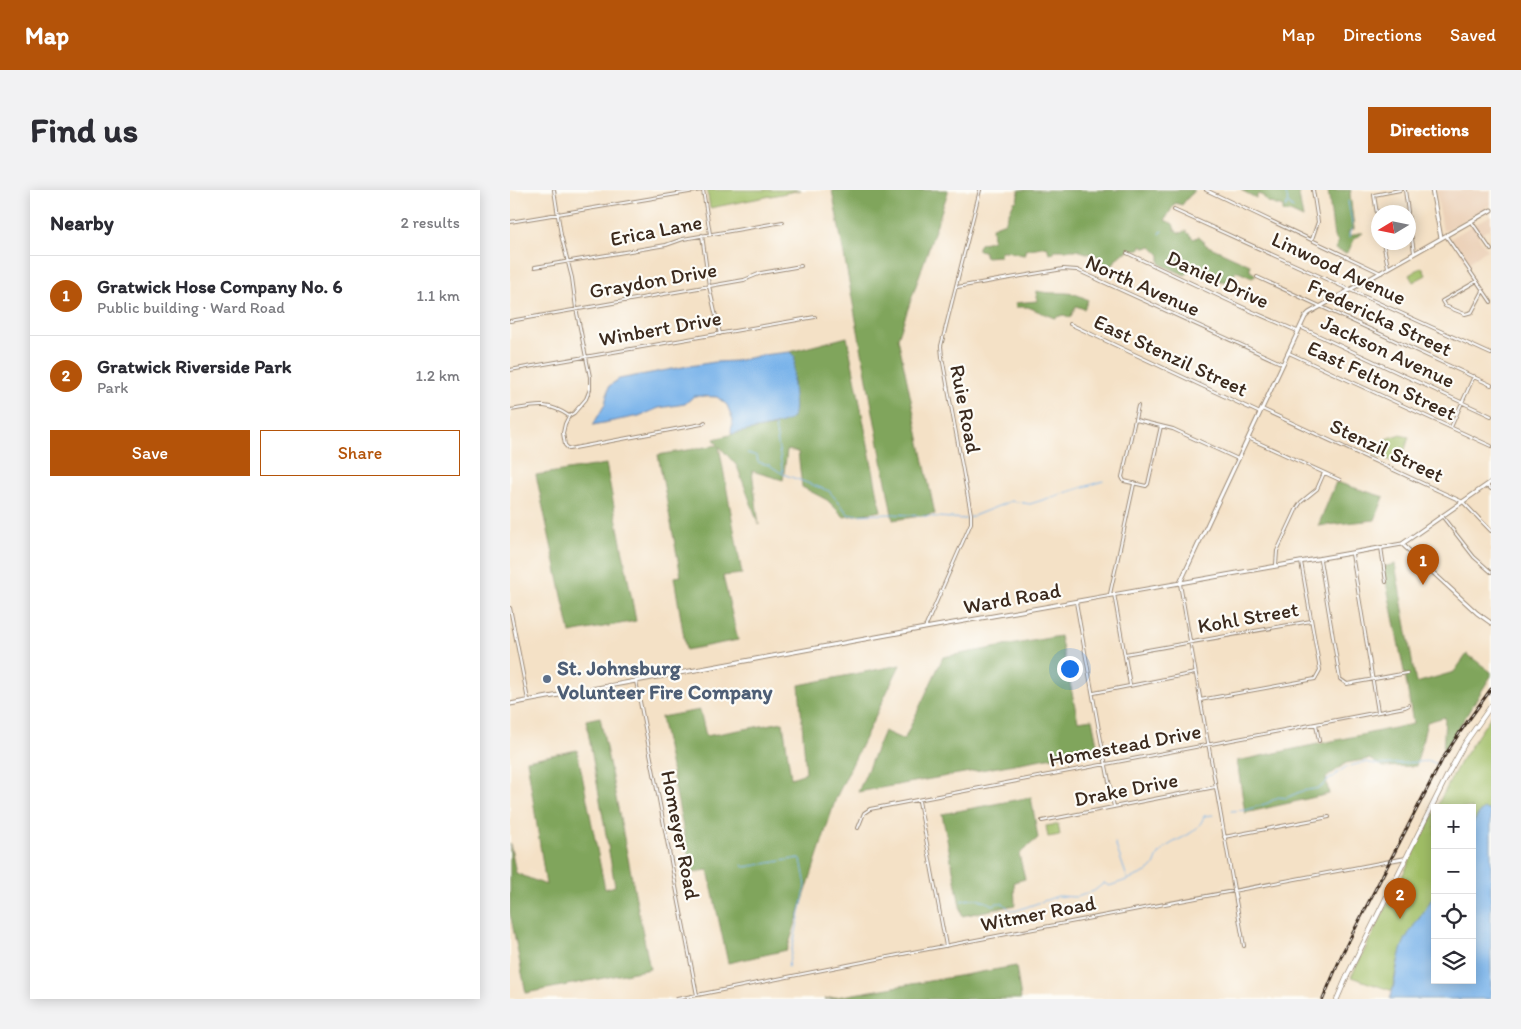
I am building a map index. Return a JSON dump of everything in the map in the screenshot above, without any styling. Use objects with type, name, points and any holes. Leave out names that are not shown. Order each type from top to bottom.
[{"type":"main road","points":[[1432,190],[1441,238]]},
{"type":"main road","points":[[1180,583],[1305,317],[1414,252],[1491,210]]},
{"type":"main road","points":[[1491,482],[1402,544],[1477,613],[1491,623]]},
{"type":"main road","name":"Ward Road","points":[[510,704],[925,628],[1402,544]]},
{"type":"main road","points":[[1337,999],[1346,976],[1456,758],[1491,706]]},
{"type":"street","points":[[554,190],[590,377],[590,389],[584,404],[569,416],[565,424],[563,433],[565,445],[569,449],[706,422]]},
{"type":"street","points":[[510,222],[702,190],[710,234]]},
{"type":"street","name":"Ruie Road","points":[[925,628],[971,523],[971,514],[941,346],[980,190]]},
{"type":"street","points":[[1206,190],[1381,273]]},
{"type":"street","points":[[1312,239],[1318,222],[1313,190]]},
{"type":"street","points":[[1376,205],[1374,195],[1400,190]]},
{"type":"street","points":[[1405,190],[1407,205]]},
{"type":"street","name":"Linwood Avenue","points":[[1174,210],[1491,354]]},
{"type":"street","points":[[1471,221],[1491,250]]},
{"type":"street","name":"Erica Lane","points":[[535,267],[666,244],[702,235],[782,222]]},
{"type":"street","points":[[702,235],[709,286],[720,334]]},
{"type":"street","points":[[1445,236],[1491,302]]},
{"type":"street","points":[[1384,250],[1388,269]]},
{"type":"street","name":"Daniel Drive","points":[[1126,253],[1298,332]]},
{"type":"street","name":"Graydon Drive","points":[[510,321],[744,280],[761,273],[801,266]]},
{"type":"street","name":"North Avenue","points":[[956,288],[1063,269],[1077,270],[1282,364]]},
{"type":"street","name":"Fredericka Street","points":[[1257,277],[1491,385]]},
{"type":"street","points":[[1477,282],[1442,301],[1445,306],[1465,314],[1472,312],[1483,291]]},
{"type":"street","name":"Winbert Drive","points":[[510,370],[815,317]]},
{"type":"street","name":"East Stenzil Street","points":[[1070,324],[1261,411]]},
{"type":"street","name":"Jackson Avenue","points":[[1300,327],[1491,416]]},
{"type":"street","name":"East Felton Street","points":[[1288,353],[1491,446]]},
{"type":"street","points":[[1450,428],[1474,376]]},
{"type":"street","points":[[510,410],[541,405],[557,408],[569,416]]},
{"type":"street","points":[[1138,406],[1122,477],[1124,481],[1146,486],[1148,484],[1162,426]]},
{"type":"street","name":"Stenzil Street","points":[[1261,411],[1463,502],[1491,531]]},
{"type":"street","points":[[1135,420],[1173,429],[1238,459]]},
{"type":"street","points":[[1248,438],[1340,480]]},
{"type":"street","points":[[1276,566],[1277,551],[1296,508],[1300,502],[1317,489],[1324,473]]},
{"type":"street","points":[[1130,685],[1112,595],[1134,484]]},
{"type":"street","points":[[1486,485],[1491,489]]},
{"type":"street","points":[[1442,516],[1474,557],[1491,572]]},
{"type":"street","points":[[1381,547],[1386,582]]},
{"type":"street","points":[[1352,552],[1378,712]]},
{"type":"street","points":[[1320,558],[1340,679],[1347,684],[1407,673]]},
{"type":"street","points":[[1199,700],[1316,679],[1320,670],[1301,562]]},
{"type":"street","points":[[1180,583],[1194,673],[1244,946]]},
{"type":"street","points":[[1076,602],[1114,807]]},
{"type":"street","points":[[510,608],[528,700]]},
{"type":"street","name":"Kohl Street","points":[[1125,654],[1311,621]]},
{"type":"street","points":[[1093,693],[1194,673]]},
{"type":"street","name":"Homeyer Road","points":[[636,681],[697,995]]},
{"type":"street","name":"Homestead Drive","points":[[858,828],[864,813],[870,810],[1409,705]]},
{"type":"street","points":[[1316,724],[1319,741]]},
{"type":"street","name":"Drake Drive","points":[[1042,821],[1215,787]]},
{"type":"street","points":[[918,800],[946,946]]},
{"type":"street","points":[[1224,837],[1328,817]]},
{"type":"street","name":"Witmer Road","points":[[677,999],[1406,858]]},
{"type":"shaded area","points":[[1436,190],[1491,190],[1491,205],[1443,230]]},
{"type":"shaded area","points":[[1491,215],[1491,228],[1478,236],[1487,250],[1468,264],[1451,238]]},
{"type":"green space","points":[[707,190],[801,190],[710,208]]},
{"type":"green space","points":[[832,190],[948,190],[898,338],[935,514],[893,520]]},
{"type":"green space","points":[[1019,190],[1195,190],[1182,205],[1175,203],[1165,220],[1173,224],[1175,230],[1180,233],[1186,231],[1194,239],[1199,236],[1206,245],[1250,265],[1250,271],[1255,276],[1252,278],[1236,271],[1230,282],[1219,281],[1216,273],[1213,271],[1198,268],[1194,268],[1185,275],[1160,264],[1160,255],[1151,246],[1146,248],[1141,245],[1140,249],[1124,253],[1113,265],[1107,267],[1100,261],[1100,257],[1077,250],[1054,250],[1054,253],[1049,253],[1047,246],[1025,250],[1025,255],[1001,251],[1000,256],[985,257],[984,251],[978,250],[978,247],[980,244],[993,240],[992,227],[1005,222],[1014,202],[1017,201]]},
{"type":"green space","points":[[1241,190],[1298,190],[1303,218],[1290,212],[1283,212],[1283,207],[1267,202],[1263,196],[1258,194],[1256,198]]},
{"type":"green space","points":[[1328,190],[1351,190],[1354,229],[1348,232],[1351,236],[1363,233],[1355,238],[1348,252],[1345,253],[1335,249],[1338,242],[1334,237]]},
{"type":"green space","points":[[1422,267],[1426,275],[1413,282],[1409,275]]},
{"type":"green space","points":[[1037,291],[1075,294],[1088,300],[1084,309],[1076,306],[1070,318],[1063,315],[1054,318],[1028,307],[1016,307],[1015,303],[1037,301]]},
{"type":"green space","points":[[847,337],[881,511],[844,517],[827,500],[802,487],[798,452],[787,450],[783,480],[752,471],[759,525],[737,466],[719,446],[742,574],[723,576],[738,640],[686,650],[674,577],[681,576],[658,455],[718,445],[714,439],[753,429],[775,426],[794,404],[794,357],[790,352]]},
{"type":"green space","points":[[1399,435],[1409,437],[1401,462],[1397,463],[1374,454],[1384,441]]},
{"type":"green space","points":[[606,464],[636,621],[570,633],[536,475]]},
{"type":"green space","points":[[1336,482],[1384,497],[1375,520],[1318,526]]},
{"type":"green space","points":[[1395,564],[1416,683],[1454,672],[1467,654],[1491,672],[1491,676],[1443,753],[1445,717],[1427,722],[1416,766],[1384,767],[1369,759],[1346,763],[1326,778],[1329,794],[1245,813],[1237,761],[1413,724],[1383,567]]},
{"type":"green space","points":[[1060,636],[1078,721],[1092,719],[1098,749],[858,792],[884,731],[904,740],[943,657]]},
{"type":"green space","points":[[900,665],[836,798],[787,950],[728,963],[708,870],[692,873],[661,717],[700,710],[706,736],[783,722],[791,778],[806,773],[799,685]]},
{"type":"green space","points":[[1491,716],[1491,811],[1480,812],[1476,818],[1476,804],[1438,804],[1460,762]]},
{"type":"green space","points":[[600,717],[650,969],[526,993],[510,913],[510,844],[516,873],[546,885],[527,760],[577,750],[605,889],[615,886],[586,720]]},
{"type":"green space","points":[[1031,797],[1038,838],[1019,854],[1025,879],[1014,882],[1015,905],[962,916],[942,814]]},
{"type":"green space","points":[[1431,819],[1431,899],[1410,932],[1401,951],[1393,991],[1351,977]]},
{"type":"green space","points":[[1058,824],[1060,835],[1048,837],[1046,826]]},
{"type":"green space","points":[[1016,966],[1021,999],[825,999]]},
{"type":"water","points":[[790,352],[795,357],[793,381],[794,411],[792,418],[788,421],[732,434],[733,420],[727,405],[717,397],[694,396],[685,404],[659,408],[639,416],[593,425],[605,404],[609,386],[619,379],[683,367]]},
{"type":"water","points":[[1484,809],[1491,811],[1491,999],[1390,999],[1403,945],[1431,899],[1431,984],[1476,984],[1476,818]]},
{"type":"waterway","points":[[1284,190],[1288,201],[1285,208]]},
{"type":"waterway","points":[[1348,201],[1352,220],[1349,238]]},
{"type":"waterway","points":[[1288,203],[1293,208]]},
{"type":"waterway","points":[[775,426],[783,473]]},
{"type":"waterway","points":[[747,453],[757,456],[758,462],[769,465],[783,474],[829,491],[849,515],[894,514],[966,519],[1011,501],[1030,504],[1103,481]]},
{"type":"waterway","points":[[1231,811],[1246,810],[1268,803],[1278,797],[1286,798],[1302,791],[1320,788],[1346,767],[1365,762],[1380,765],[1430,761],[1437,764]]},
{"type":"waterway","points":[[961,901],[974,899],[994,905],[1003,903],[1010,910],[1015,911],[1058,896],[1077,897],[1094,891],[1104,883],[1109,886],[1149,870],[1165,848],[1196,829],[1204,816],[1213,815]]},
{"type":"waterway","points":[[1115,843],[1128,880]]},
{"type":"waterway","points":[[742,865],[745,867],[801,859],[806,886],[788,967]]},
{"type":"railway","points":[[1323,999],[1343,952],[1442,760],[1491,689]]},
{"type":"place","name":"Gratwick Hose Company No. 6","points":[[1423,585]]},
{"type":"place","name":"St. Johnsburg Volunteer Fire Company","points":[[547,679]]},
{"type":"place","name":"Gratwick Riverside Park","points":[[1400,919]]}]
